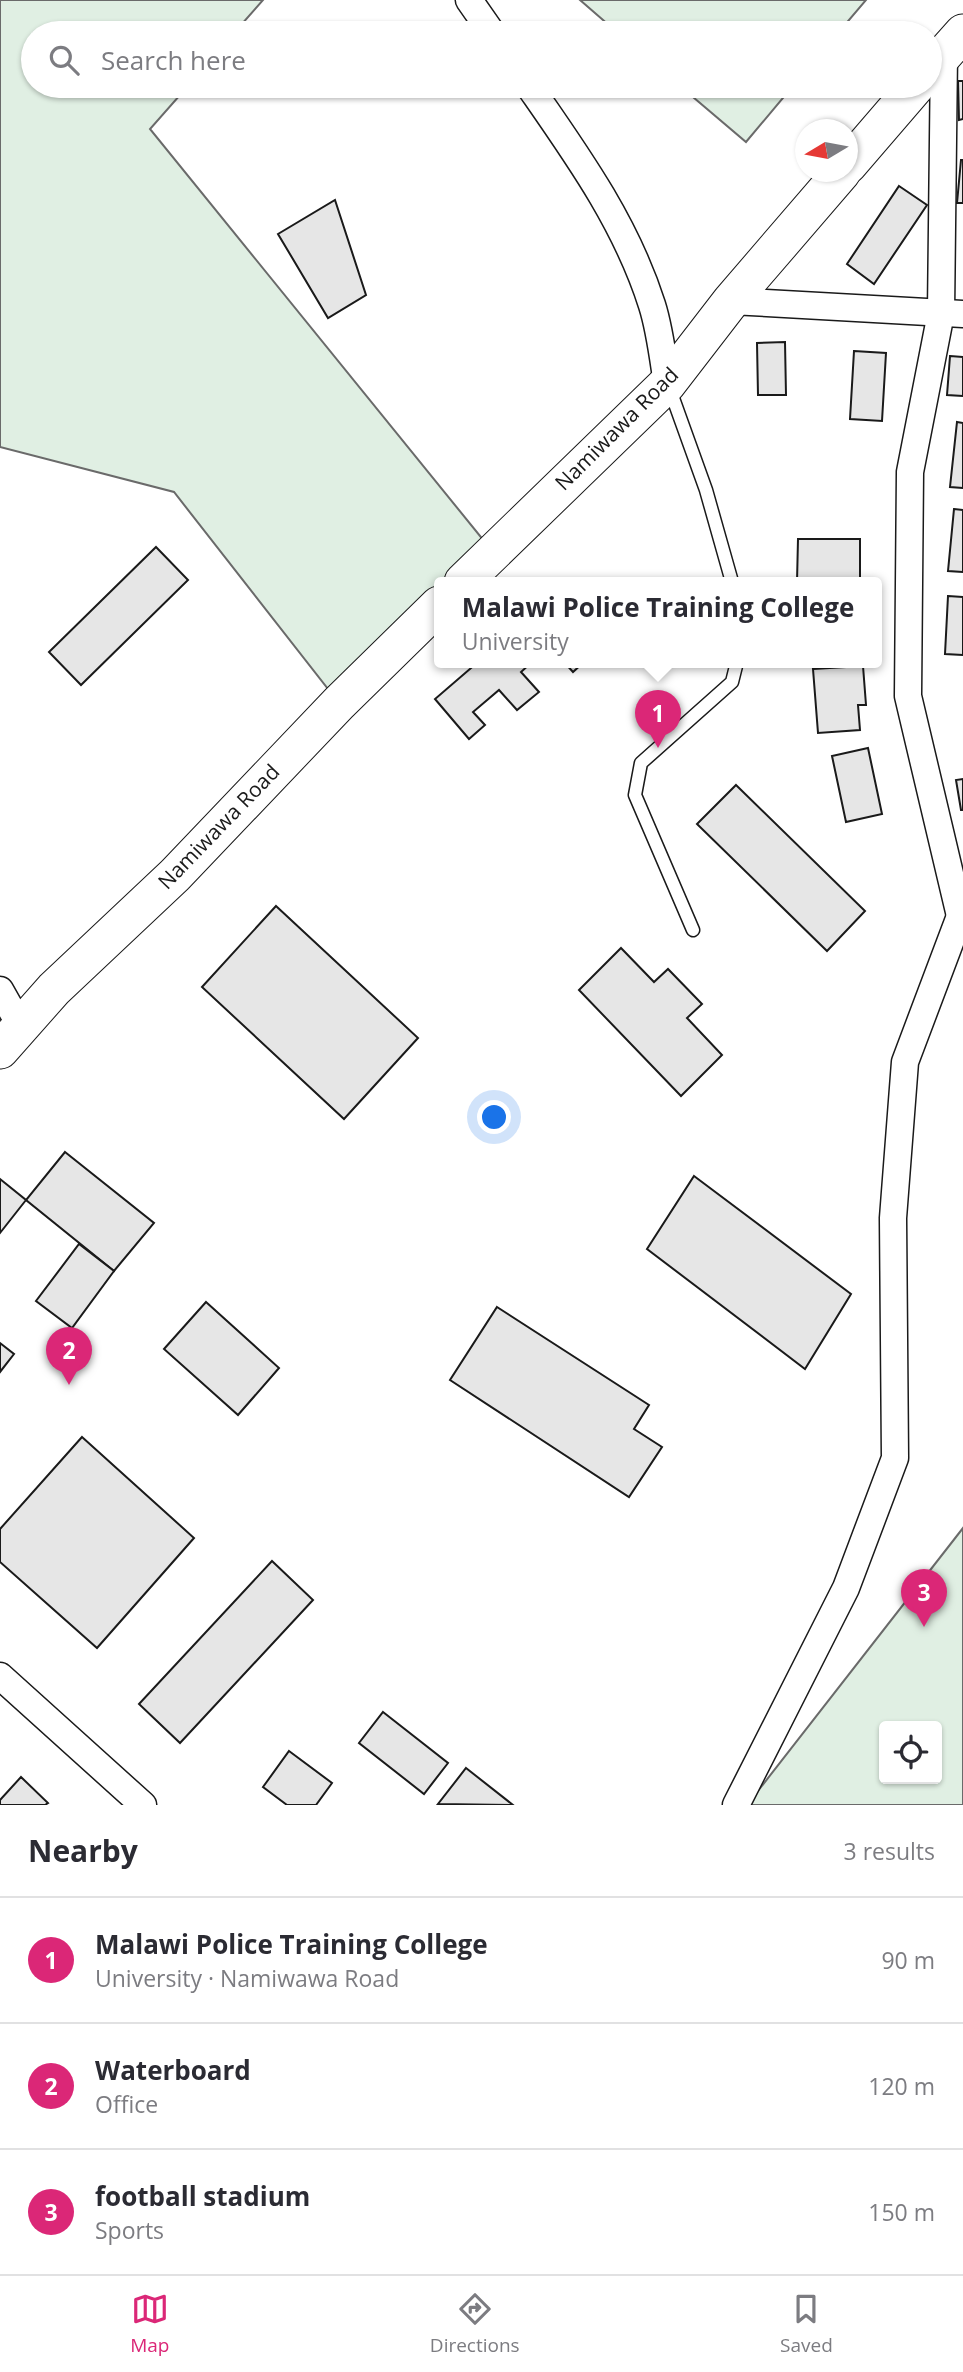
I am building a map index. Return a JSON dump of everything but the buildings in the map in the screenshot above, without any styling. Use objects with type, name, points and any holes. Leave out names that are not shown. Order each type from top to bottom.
[{"type":"street","points":[[469,0],[484,21]]},
{"type":"street","points":[[736,1805],[846,1588],[895,1458],[893,1217],[905,1062],[961,915],[908,696],[909,472],[952,314],[946,52]]},
{"type":"street","points":[[537,98],[614,213],[634,255],[653,307],[667,384]]},
{"type":"street","points":[[858,153],[906,98]]},
{"type":"street","name":"Namiwawa Road","points":[[468,577],[667,384],[731,301],[833,182]]},
{"type":"street","points":[[731,301],[952,314]]},
{"type":"street","name":"Namiwawa Road","points":[[10,1038],[54,989],[175,875],[312,731],[434,610]]},
{"type":"street","points":[[0,990],[10,1038]]},
{"type":"street","points":[[0,1676],[143,1805]]},
{"type":"lane","points":[[667,384],[706,490],[731,577]]},
{"type":"lane","points":[[693,930],[635,794],[641,763],[732,682],[736,668]]},
{"type":"green space","points":[[0,0],[263,0],[245,21],[21,21],[21,98],[177,98],[150,129],[493,552],[468,577],[434,577],[434,610],[339,703],[174,492],[0,447]]},
{"type":"green space","points":[[580,0],[866,0],[848,21],[604,21]]},
{"type":"green space","points":[[694,98],[783,98],[746,142]]},
{"type":"green space","points":[[963,1528],[963,1805],[747,1805]]},
{"type":"place","name":"Malawi Police Training College","points":[[658,748]]},
{"type":"place","name":"Waterboard","points":[[69,1385]]},
{"type":"place","name":"football stadium","points":[[924,1627]]}]
